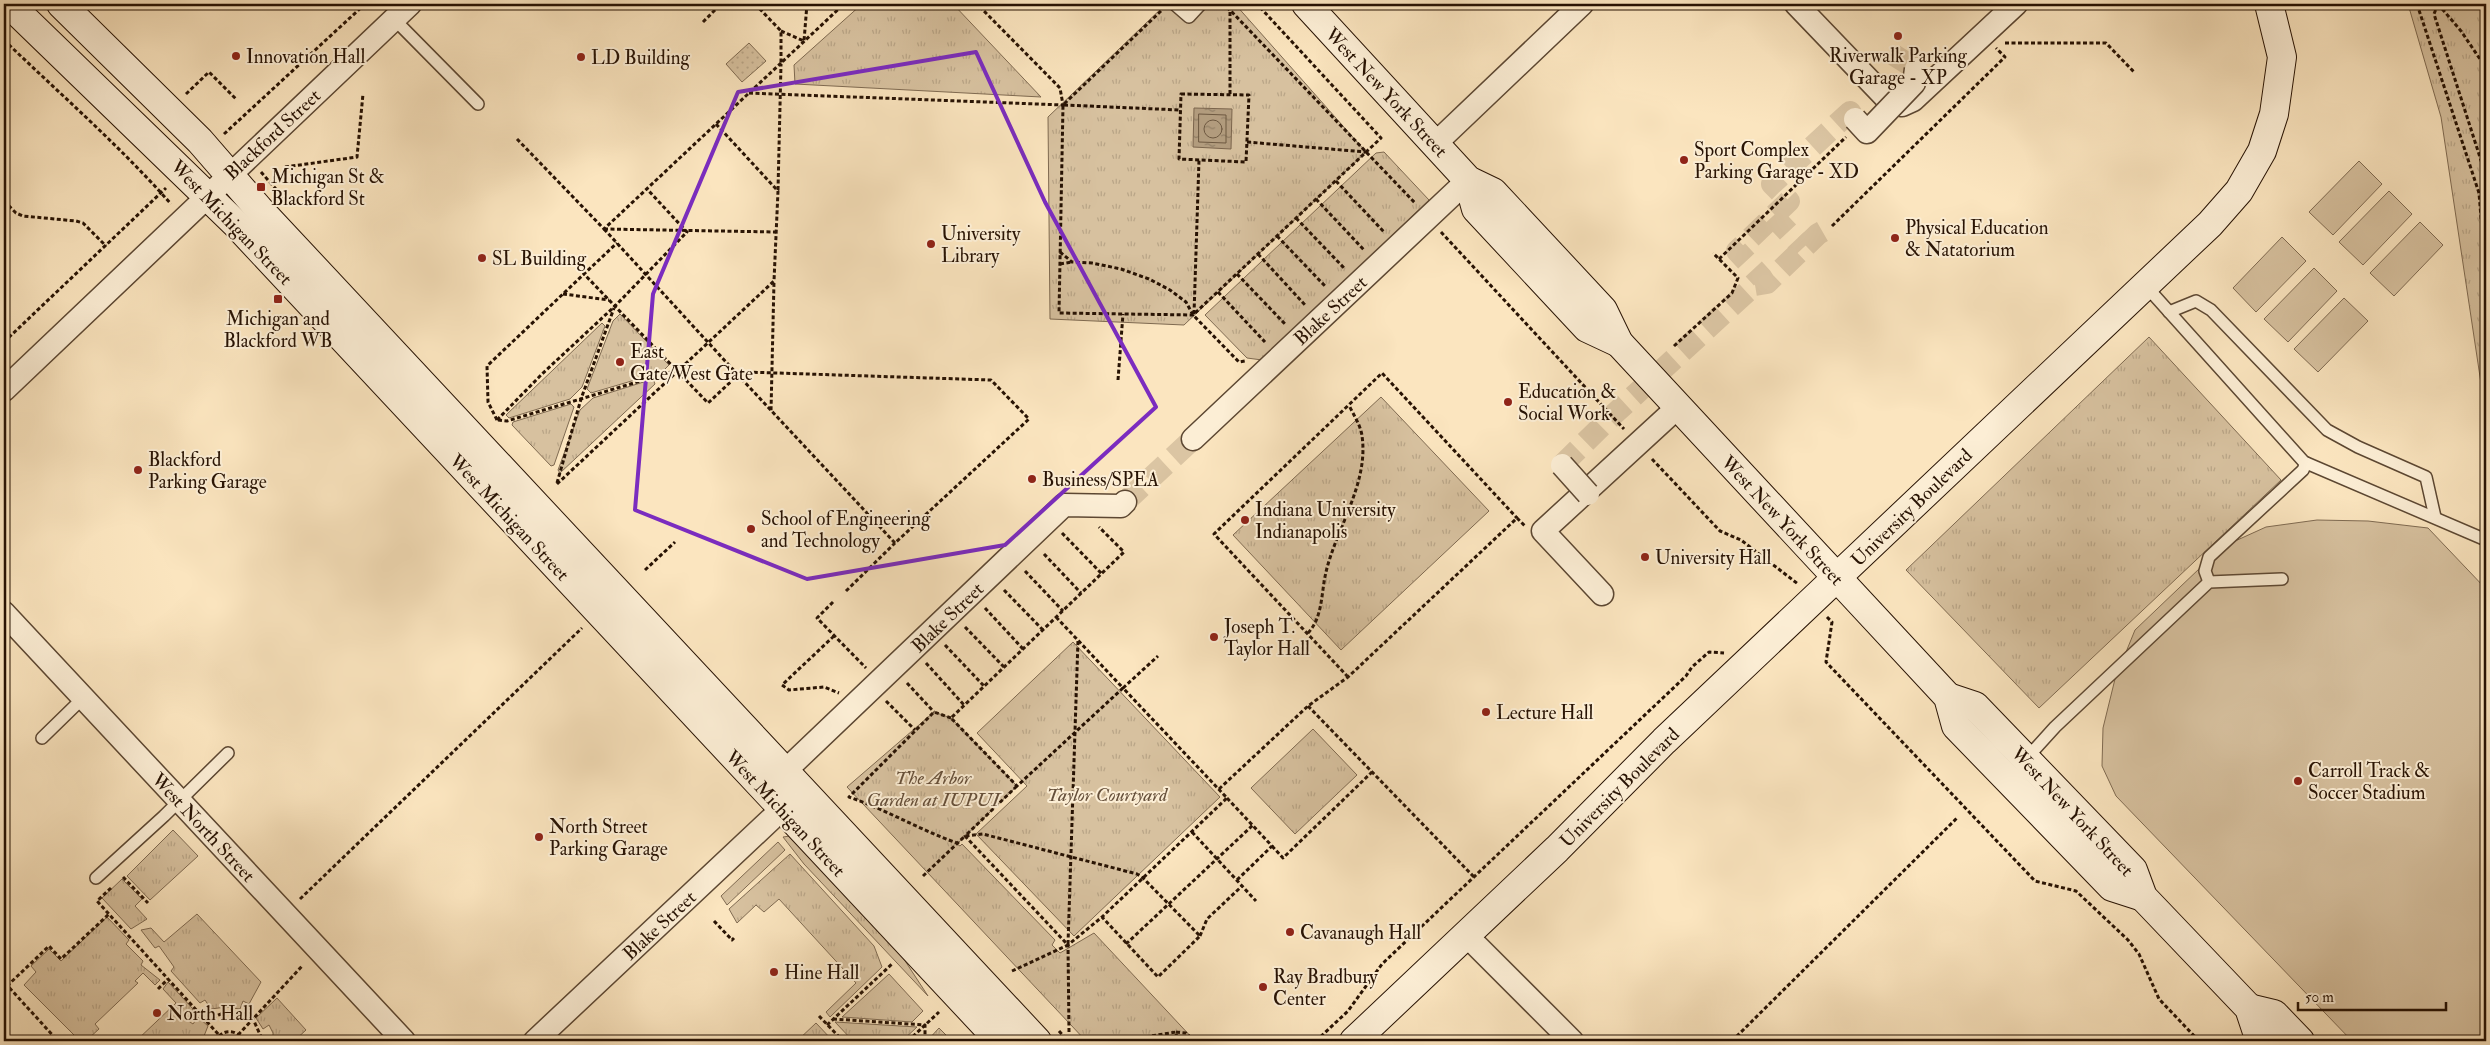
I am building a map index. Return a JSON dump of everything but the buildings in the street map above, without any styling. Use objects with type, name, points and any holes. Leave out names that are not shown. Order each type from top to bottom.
[{"type":"main road","name":"West Michigan Street","points":[[9,4],[207,195],[746,751],[784,772],[1037,1041]]},
{"type":"main road","name":"West Michigan Street","points":[[60,4],[200,141],[746,751],[782,809],[1000,1041]]},
{"type":"main road","name":"West New York Street","points":[[1306,4],[1468,180],[1493,192],[1603,310],[1619,343],[1948,697],[1975,706],[2016,768],[2133,870],[2143,897],[2250,1008],[2257,1032],[2266,1041]]},
{"type":"main road","name":"University Boulevard","points":[[1354,1041],[1558,849],[1664,741],[2210,224],[2239,191],[2262,151],[2274,114],[2282,57],[2270,4]]},
{"type":"main road","points":[[2250,1008],[2274,1014],[2300,1041]]},
{"type":"street","points":[[1435,144],[1582,4]]},
{"type":"street","points":[[1796,4],[1889,101],[1902,105],[1913,100],[2016,4]]},
{"type":"street","name":"Blackford Street","points":[[4,390],[402,11]]},
{"type":"street","points":[[1851,127],[1867,132],[1914,83],[1916,69]]},
{"type":"street","name":"Blake Street","points":[[1193,439],[1468,180]]},
{"type":"street","points":[[1602,594],[1543,531],[1678,407]]},
{"type":"street","points":[[1562,466],[1588,494]]},
{"type":"street","name":"Blake Street","points":[[784,772],[1064,505],[1121,506],[1125,502]]},
{"type":"street","name":"West North Street","points":[[4,613],[82,699],[285,913],[397,1038]]},
{"type":"street","name":"Blake Street","points":[[535,1041],[782,809]]},
{"type":"street","points":[[1466,935],[1572,1041]]},
{"type":"lane","points":[[1174,4],[1189,17],[1201,4]]},
{"type":"lane","points":[[402,11],[478,104]]},
{"type":"lane","points":[[2145,285],[2306,462],[2486,540]]},
{"type":"lane","points":[[2169,312],[2196,301],[2211,310],[2327,430],[2358,447],[2426,477],[2435,517]]},
{"type":"lane","points":[[2209,582],[2206,571],[2209,557],[2302,470],[2306,462]]},
{"type":"lane","points":[[2016,768],[2055,727],[2209,582],[2282,579]]},
{"type":"lane","points":[[42,738],[82,699]]},
{"type":"lane","points":[[96,878],[228,753]]},
{"type":"path","points":[[219,139],[365,4]]},
{"type":"path","points":[[703,22],[721,4]]},
{"type":"path","points":[[755,4],[781,31],[804,41]]},
{"type":"path","points":[[804,41],[807,4]]},
{"type":"path","points":[[604,229],[844,4]]},
{"type":"path","points":[[977,4],[1060,88],[1063,105],[1059,313],[1194,315],[1366,152]]},
{"type":"path","points":[[1221,4],[1230,10],[1428,217],[1720,531],[1741,540],[1794,580]]},
{"type":"path","points":[[1230,4],[1230,94]]},
{"type":"path","name":"West New York Street","points":[[1257,4],[1381,138],[1366,152]]},
{"type":"path","points":[[2417,4],[2478,193],[2486,278]]},
{"type":"path","points":[[2486,68],[2461,31],[2438,4],[2434,14],[2486,176]]},
{"type":"path","points":[[1063,105],[1162,10]]},
{"type":"path","points":[[772,411],[774,281],[781,96],[781,31]]},
{"type":"path","points":[[4,40],[106,135],[173,207]]},
{"type":"path","points":[[1992,43],[2106,44],[2134,72]]},
{"type":"path","points":[[1832,226],[2005,57]]},
{"type":"path","points":[[185,95],[209,72],[237,100]]},
{"type":"path","points":[[749,93],[781,96],[1180,110]]},
{"type":"path","points":[[285,167],[357,157],[363,94]]},
{"type":"path","points":[[1181,94],[1249,95],[1246,162],[1179,159],[1180,110],[1181,94]]},
{"type":"path","points":[[716,124],[778,191]]},
{"type":"path","points":[[1719,259],[1851,127]]},
{"type":"path","points":[[518,139],[895,543]]},
{"type":"path","points":[[1247,142],[1366,152]]},
{"type":"path","points":[[1194,315],[1199,160]]},
{"type":"path","points":[[257,167],[284,198]]},
{"type":"path","points":[[1336,181],[1390,238]]},
{"type":"path","points":[[647,188],[687,232]]},
{"type":"path","points":[[4,342],[161,193]]},
{"type":"path","points":[[1316,199],[1370,256]]},
{"type":"path","points":[[4,201],[23,216],[83,223],[106,246]]},
{"type":"path","points":[[1296,218],[1351,275]]},
{"type":"path","points":[[604,229],[687,232],[776,232]]},
{"type":"path","points":[[497,420],[542,374],[615,306],[687,232]]},
{"type":"path","points":[[1277,236],[1332,293]]},
{"type":"path","points":[[497,420],[488,402],[487,366],[616,243]]},
{"type":"path","points":[[1060,252],[1072,262]]},
{"type":"path","points":[[1674,346],[1732,293],[1738,278],[1713,253]]},
{"type":"path","points":[[1258,254],[1312,312]]},
{"type":"path","points":[[1060,264],[1072,262],[1110,267],[1149,279],[1182,299],[1194,315]]},
{"type":"path","points":[[584,274],[708,403],[738,375],[746,372],[991,380],[1029,419],[846,591]]},
{"type":"path","points":[[1237,274],[1292,331]]},
{"type":"path","points":[[615,306],[581,399],[557,484],[676,370],[774,281]]},
{"type":"path","points":[[1218,292],[1266,342]]},
{"type":"path","points":[[562,294],[609,300]]},
{"type":"path","points":[[1118,380],[1123,314]]},
{"type":"path","points":[[497,420],[507,421],[676,370]]},
{"type":"path","points":[[1348,677],[1214,534],[1382,373],[1528,530]]},
{"type":"path","points":[[1308,633],[1315,625],[1322,601],[1326,571],[1354,498],[1361,465],[1362,436],[1349,405]]},
{"type":"path","points":[[951,718],[1124,552],[1077,505]]},
{"type":"path","points":[[1219,789],[1308,706],[1348,677],[1517,518]]},
{"type":"path","points":[[1060,531],[1102,574]]},
{"type":"path","points":[[646,570],[674,542]]},
{"type":"path","points":[[1041,551],[1082,593]]},
{"type":"path","points":[[1022,569],[1063,611]]},
{"type":"path","points":[[1002,588],[1043,630]]},
{"type":"path","points":[[833,602],[818,618],[873,675]]},
{"type":"path","points":[[982,606],[1023,649]]},
{"type":"path","points":[[1056,617],[1283,858],[1372,772]]},
{"type":"path","points":[[1832,622],[1826,662],[2035,881],[2076,891],[2128,940],[2139,954],[2159,999],[2199,1041]]},
{"type":"path","points":[[963,624],[1004,667]]},
{"type":"path","points":[[285,913],[583,627]]},
{"type":"path","points":[[834,636],[782,685],[789,690],[824,687],[836,690],[841,695]]},
{"type":"path","points":[[1069,1032],[1068,944],[1078,639]]},
{"type":"path","points":[[943,643],[984,686]]},
{"type":"path","points":[[1316,1041],[1348,1011],[1382,964],[1686,676],[1700,659],[1709,652],[1723,653],[1730,647]]},
{"type":"path","points":[[923,876],[1158,656]]},
{"type":"path","points":[[924,661],[964,705]]},
{"type":"path","points":[[903,679],[934,712],[951,718],[1018,786]]},
{"type":"path","points":[[883,698],[915,730]]},
{"type":"path","points":[[1308,706],[1474,877]]},
{"type":"path","points":[[934,712],[849,796],[882,808],[931,834],[957,843]]},
{"type":"path","points":[[1012,971],[1068,944],[1102,917],[1227,798]]},
{"type":"path","points":[[1732,1041],[1958,818]]},
{"type":"path","points":[[1126,944],[1253,825]]},
{"type":"path","points":[[1192,832],[1256,901]]},
{"type":"path","points":[[964,836],[983,834],[1143,878],[1200,936]]},
{"type":"path","points":[[964,836],[1068,944]]},
{"type":"path","points":[[1237,880],[1272,846]]},
{"type":"path","points":[[129,870],[97,901],[219,1035]]},
{"type":"path","points":[[123,877],[148,902]]},
{"type":"path","points":[[1102,917],[1158,977],[1200,936],[1207,919],[1242,886]]},
{"type":"path","points":[[58,1041],[6,985],[49,946],[61,959],[109,914]]},
{"type":"path","points":[[714,921],[732,940],[734,938]]},
{"type":"path","points":[[828,1025],[893,963]]},
{"type":"path","points":[[238,1035],[302,965]]},
{"type":"path","points":[[158,989],[168,979]]},
{"type":"path","points":[[207,1022],[215,1016],[234,1011],[244,1013],[252,1019],[263,1041]]},
{"type":"path","points":[[908,1041],[939,1012]]},
{"type":"path","points":[[819,1016],[843,1041]]},
{"type":"path","points":[[833,1019],[925,1025]]},
{"type":"path","points":[[925,1025],[925,1041]]},
{"type":"path","points":[[215,1041],[219,1035],[227,1031],[238,1035],[244,1041]]},
{"type":"path","points":[[1176,1032],[1177,1041]]},
{"type":"path","points":[[1120,1041],[1176,1032],[1186,1033],[1194,1041]]},
{"type":"highlighted area","points":[[976,52],[1045,202],[1156,407],[1005,545],[807,579],[635,510],[653,294],[738,92]]},
{"type":"green space","points":[[862,4],[953,4],[1041,97],[795,84],[794,65]]},
{"type":"green space","points":[[1166,4],[1235,4],[1366,152],[1184,325],[1050,319],[1048,117]]},
{"type":"green space","points":[[2408,4],[2486,4],[2486,399],[2482,390],[2441,117]]},
{"type":"green space","points":[[749,43],[766,61],[742,82],[726,64]]},
{"type":"green space","points":[[1384,152],[1429,200],[1262,360],[1247,358],[1205,315],[1376,153]]},
{"type":"green space","points":[[2359,161],[2382,184],[2333,235],[2309,212]]},
{"type":"green space","points":[[2389,191],[2412,214],[2363,265],[2339,242]]},
{"type":"green space","points":[[2420,222],[2443,245],[2394,296],[2370,273]]},
{"type":"green space","points":[[2282,237],[2306,261],[2256,312],[2233,288]]},
{"type":"green space","points":[[2314,268],[2337,291],[2288,342],[2264,319]]},
{"type":"green space","points":[[2344,298],[2368,321],[2318,372],[2294,349]]},
{"type":"green space","points":[[620,314],[669,365],[662,372],[591,393],[587,389],[613,321]]},
{"type":"green space","points":[[602,323],[605,326],[582,387],[570,399],[509,418],[506,415]]},
{"type":"green space","points":[[2149,337],[2281,480],[2039,708],[1906,570]]},
{"type":"green space","points":[[653,379],[655,384],[560,473],[558,470],[580,410],[593,398]]},
{"type":"green space","points":[[1381,397],[1489,511],[1341,650],[1233,535]]},
{"type":"green space","points":[[571,404],[574,407],[554,465],[551,466],[512,425],[513,422]]},
{"type":"green space","name":"Carroll Track & Soccer Stadium","points":[[2317,520],[2368,521],[2428,528],[2486,589],[2486,1041],[2352,1041],[2116,796],[2102,766],[2103,728],[2115,679],[2135,630],[2222,547],[2266,527]]},
{"type":"green space","name":"Taylor Courtyard","points":[[1073,642],[1220,797],[1074,936],[976,834],[1027,786],[977,733]]},
{"type":"green space","name":"The Arbor Garden at IUPUI","points":[[934,712],[951,718],[1017,786],[957,844],[960,846],[962,844],[1055,940],[1052,945],[1060,953],[1094,933],[1195,1041],[1086,1041],[847,787]]},
{"type":"green space","points":[[1313,729],[1357,775],[1295,834],[1251,788]]},
{"type":"green space","points":[[173,830],[198,856],[150,900],[127,876]]},
{"type":"green space","points":[[790,836],[896,947],[928,996],[804,864],[783,837]]},
{"type":"green space","points":[[778,842],[785,850],[727,905],[721,896]]},
{"type":"green space","points":[[790,854],[874,946],[882,967],[830,1017],[826,1012],[856,983],[779,899],[764,912],[756,905],[737,923],[729,909]]},
{"type":"green space","points":[[122,879],[142,899],[135,906],[147,919],[131,929],[102,898]]},
{"type":"green space","points":[[197,914],[261,982],[249,1004],[243,1001],[240,1009],[226,1007],[211,1009],[205,1000],[200,1003],[171,971],[174,967],[159,946],[155,948],[141,930],[151,928],[164,942]]},
{"type":"green space","points":[[107,917],[129,940],[126,944],[143,961],[141,965],[160,980],[155,985],[143,973],[135,981],[138,983],[95,1024],[99,1029],[88,1039],[90,1041],[80,1041],[24,985],[36,972],[31,966],[49,949],[61,961]]},
{"type":"green space","points":[[889,974],[923,1011],[912,1022],[842,1017]]},
{"type":"green space","points":[[168,982],[193,1009],[187,1020],[193,1024],[198,1017],[208,1026],[202,1041],[136,1041],[176,1003],[163,989]]},
{"type":"green space","points":[[277,998],[306,1030],[294,1041],[273,1041],[273,1033],[269,1025],[263,1029],[256,1018]]},
{"type":"green space","points":[[835,1022],[917,1027],[902,1041],[853,1041]]},
{"type":"green space","points":[[816,1023],[833,1041],[797,1041]]},
{"type":"green space","points":[[939,1028],[952,1041],[927,1041]]},
{"type":"water","points":[[1194,108],[1232,109],[1231,149],[1193,147]]},
{"type":"tunnel","points":[[1894,55],[1916,69]]},
{"type":"tunnel","points":[[1562,465],[1612,416],[1762,278],[1737,251],[1789,201],[1772,184],[1850,112],[1855,119]]},
{"type":"tunnel","points":[[1773,216],[1803,248]]},
{"type":"tunnel","points":[[1755,285],[1767,283],[1818,234],[1832,226]]},
{"type":"tunnel","points":[[1125,502],[1193,439]]},
{"type":"place","name":"Riverwalk Parking Garage - XP","points":[[1898,36]]},
{"type":"place","name":"Innovation Hall","points":[[236,56]]},
{"type":"place","name":"LD Building","points":[[581,57]]},
{"type":"place","name":"Sport Complex Parking Garage - XD","points":[[1684,160]]},
{"type":"place","name":"Michigan St & Blackford St","points":[[261,187]]},
{"type":"place","name":"Physical Education & Natatorium","points":[[1895,238]]},
{"type":"place","name":"University Library","points":[[931,244]]},
{"type":"place","name":"SL Building","points":[[482,258]]},
{"type":"place","name":"Michigan and Blackford WB","points":[[278,299]]},
{"type":"place","name":"East Gate/West Gate","points":[[620,362]]},
{"type":"place","name":"Education & Social Work","points":[[1508,402]]},
{"type":"place","name":"Blackford Parking Garage","points":[[138,470]]},
{"type":"place","name":"Business/SPEA","points":[[1032,479]]},
{"type":"place","name":"Indiana University Indianapolis","points":[[1245,520]]},
{"type":"place","name":"School of Engineering and Technology","points":[[751,529]]},
{"type":"place","name":"University Hall","points":[[1645,557]]},
{"type":"place","name":"Joseph T. Taylor Hall","points":[[1214,637]]},
{"type":"place","name":"Lecture Hall","points":[[1486,712]]},
{"type":"place","name":"Carroll Track & Soccer Stadium","points":[[2298,781]]},
{"type":"place","name":"North Street Parking Garage","points":[[539,837]]},
{"type":"place","name":"Cavanaugh Hall","points":[[1290,932]]},
{"type":"place","name":"Hine Hall","points":[[774,972]]},
{"type":"place","name":"Ray Bradbury Center","points":[[1263,987]]},
{"type":"place","name":"North Hall","points":[[157,1013]]}]
